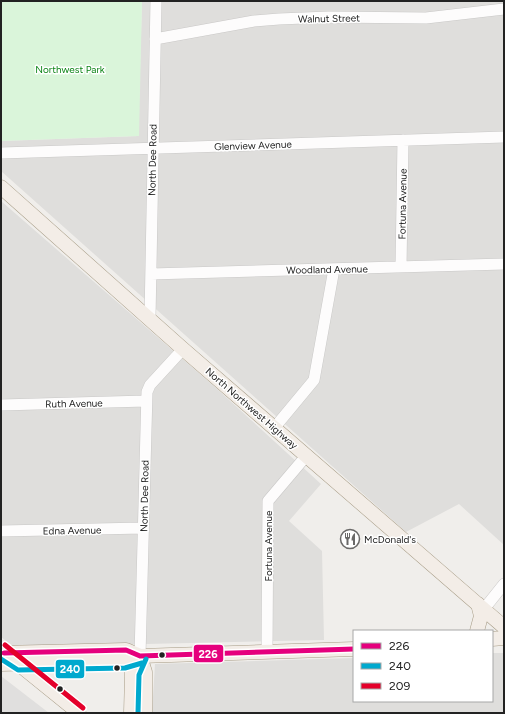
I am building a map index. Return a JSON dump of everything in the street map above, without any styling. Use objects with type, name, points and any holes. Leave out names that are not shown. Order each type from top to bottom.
[{"type":"main road","name":"North Northwest Highway","points":[[1,187],[150,318],[183,349],[275,427],[504,627]]},
{"type":"main road","points":[[477,630],[481,616],[481,606]]},
{"type":"main road","points":[[493,639],[504,638]]},
{"type":"main road","points":[[493,648],[504,648]]},
{"type":"main road","points":[[18,663],[125,661],[140,656],[353,649]]},
{"type":"main road","points":[[2,655],[126,650],[140,656]]},
{"type":"main road","points":[[2,655],[18,663],[79,713]]},
{"type":"main road","name":"North Dee Road","points":[[131,713],[132,673],[140,656]]},
{"type":"main road","name":"North Dee Road","points":[[140,656],[145,672],[145,713]]},
{"type":"street","name":"North Dee Road","points":[[150,318],[156,1]]},
{"type":"street","name":"Walnut Street","points":[[155,39],[223,26],[279,19],[329,17],[426,18],[504,9]]},
{"type":"street","name":"Glenview Avenue","points":[[1,153],[504,137]]},
{"type":"street","name":"Fortuna Avenue","points":[[401,267],[403,140]]},
{"type":"street","name":"Woodland Avenue","points":[[151,274],[504,264]]},
{"type":"street","points":[[275,427],[314,380],[334,269]]},
{"type":"street","name":"North Dee Road","points":[[140,656],[147,392],[150,385],[183,349]]},
{"type":"street","name":"Ruth Avenue","points":[[1,405],[146,401]]},
{"type":"street","name":"Fortuna Avenue","points":[[267,651],[268,501],[307,455]]},
{"type":"street","name":"Edna Avenue","points":[[1,531],[143,528]]},
{"type":"street","points":[[481,606],[504,584]]},
{"type":"shaded area","points":[[142,1],[504,1],[504,545],[459,504],[406,532],[1,171],[1,141],[138,136]]},
{"type":"shaded area","points":[[1,201],[216,388],[321,484],[289,521],[322,551],[324,640],[14,647],[1,637]]},
{"type":"shaded area","points":[[493,653],[504,653],[504,713],[152,713],[155,664],[353,658],[353,702],[493,702]]},
{"type":"shaded area","points":[[1,676],[49,713],[1,713]]},
{"type":"green space","name":"Northwest Park","points":[[1,1],[142,1],[139,136],[1,141]]},
{"type":"transit line","name":"209","points":[[5,645],[83,708]]},
{"type":"transit line","name":"226","points":[[4,653],[126,650],[140,656],[353,649]]},
{"type":"transit line","name":"240","points":[[1,659],[18,670],[125,668],[142,663]]},
{"type":"transit line","name":"240","points":[[138,713],[139,675],[146,659]]},
{"type":"place","name":"McDonald's","points":[[350,539]]}]
